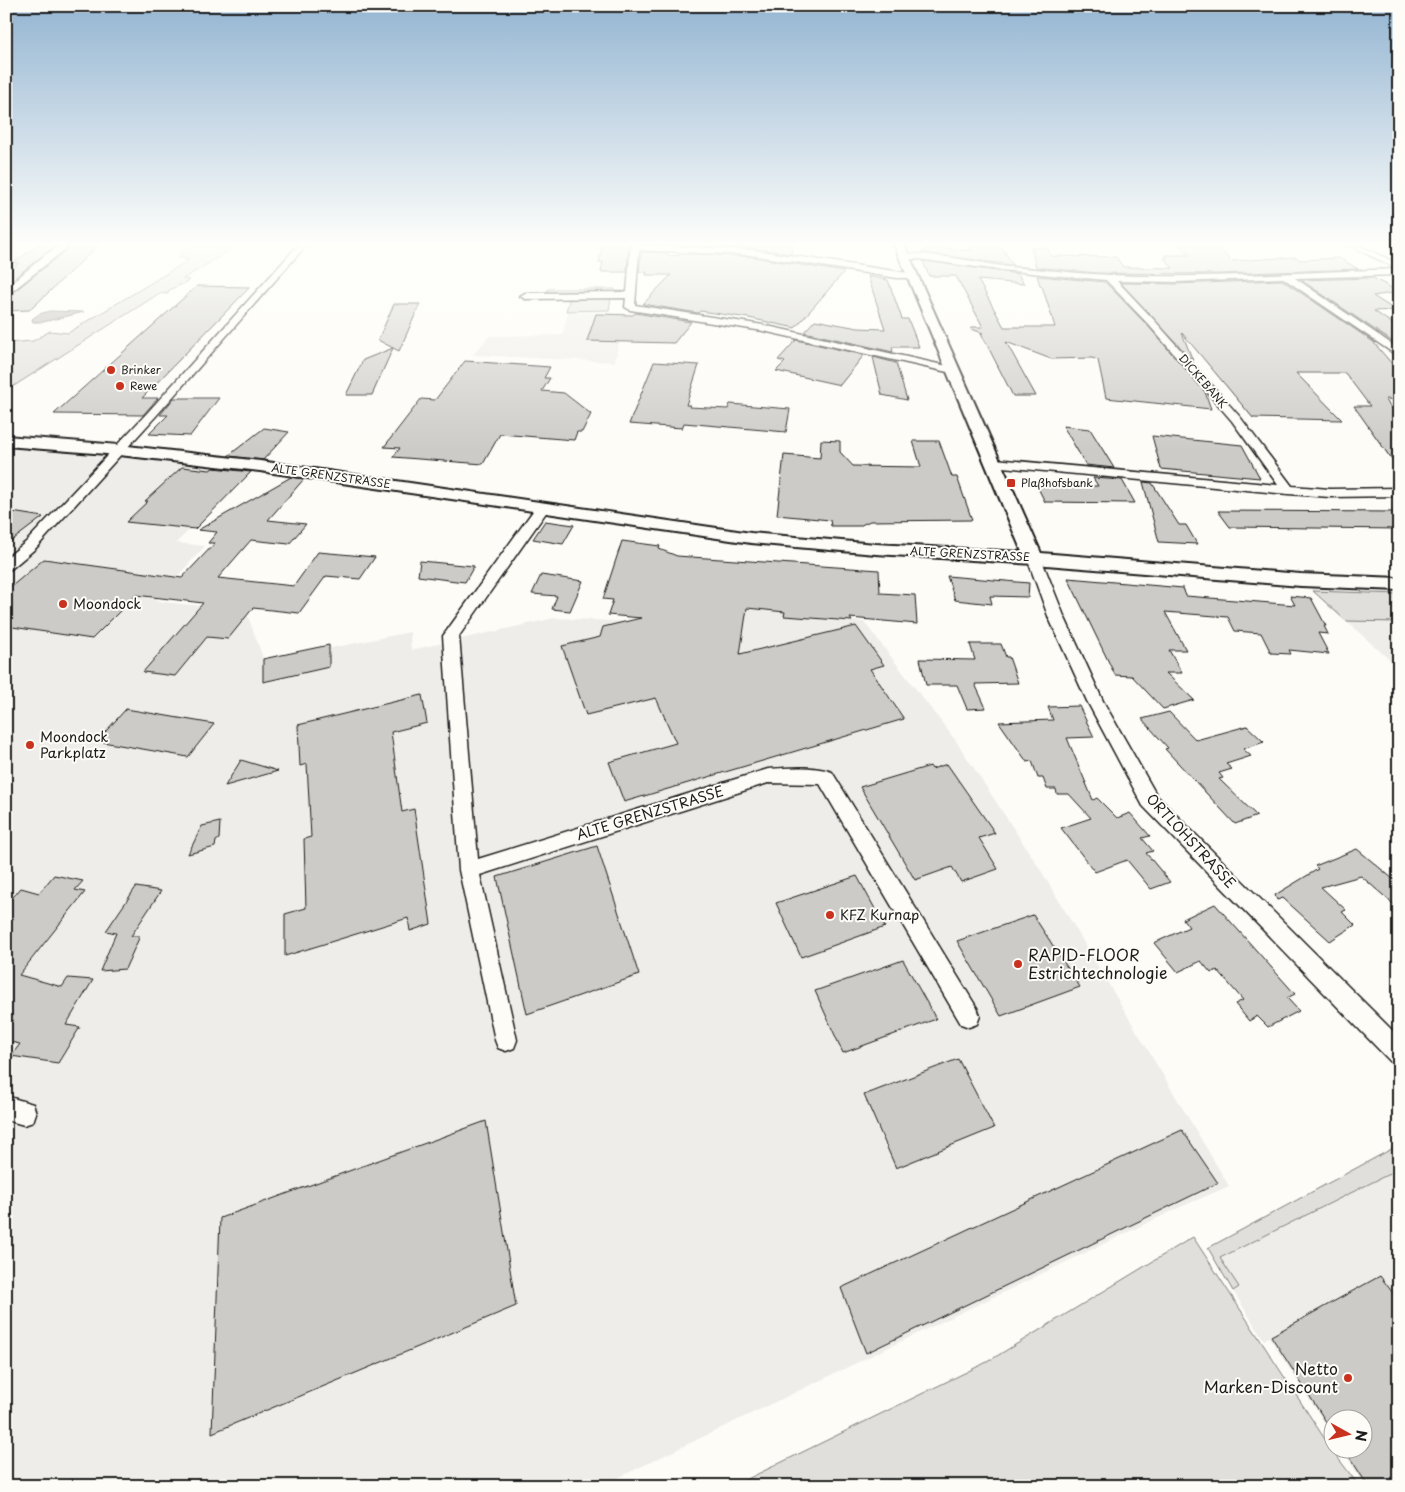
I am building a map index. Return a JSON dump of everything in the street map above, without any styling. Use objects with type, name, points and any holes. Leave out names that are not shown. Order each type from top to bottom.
[{"type":"street","points":[[6,566],[31,545],[243,312]]},
{"type":"street","points":[[659,312],[763,328],[952,370]]},
{"type":"street","points":[[927,312],[995,463],[1034,558]]},
{"type":"street","name":"DICKEBANK","points":[[1141,312],[1236,419],[1288,490]]},
{"type":"street","points":[[1338,312],[1399,354]]},
{"type":"street","name":"ALTE GRENZSTRASSE","points":[[6,441],[119,450],[260,466],[751,538],[876,549],[1034,558],[1301,580],[1399,584]]},
{"type":"street","points":[[995,463],[1288,490],[1399,492]]},
{"type":"street","points":[[506,1040],[469,870],[451,636],[544,507]]},
{"type":"street","name":"ORTLOHSTRASSE","points":[[1034,558],[1056,616],[1095,701],[1150,801],[1399,1054]]},
{"type":"street","name":"ALTE GRENZSTRASSE","points":[[469,870],[768,776],[809,775],[826,777],[969,1016]]},
{"type":"shaded area","points":[[48,312],[84,312],[43,322],[33,322],[32,319],[39,314]]},
{"type":"shaded area","points":[[103,312],[131,312],[6,391],[6,343],[33,341],[50,331],[68,333]]},
{"type":"shaded area","points":[[568,312],[624,313],[615,362],[473,355],[489,336],[562,335]]},
{"type":"shaded area","points":[[6,447],[112,451],[251,468],[176,543],[205,546],[155,601],[246,611],[263,658],[330,645],[331,648],[410,632],[411,650],[555,618],[744,628],[747,608],[785,612],[785,616],[864,622],[956,741],[1040,869],[1229,1186],[1176,1209],[601,1486],[6,1486]]},
{"type":"shaded area","points":[[1307,585],[1399,587],[1399,668],[1346,621]]},
{"type":"shaded area","points":[[1313,591],[1399,594],[1399,622],[1346,621]]},
{"type":"shaded area","points":[[1399,1145],[1399,1169],[1220,1258],[1239,1287],[1233,1291],[1208,1248]]},
{"type":"shaded area","points":[[1399,1169],[1399,1486],[1366,1486],[1349,1460],[1372,1460],[1372,1410],[1322,1410],[1322,1419],[1269,1337],[1264,1340],[1233,1291],[1238,1287],[1220,1259]]},
{"type":"shaded area","points":[[1193,1237],[1322,1435],[1322,1460],[1340,1460],[1359,1486],[733,1486],[987,1362]]},
{"type":"building","points":[[168,312],[226,312],[142,398],[158,398],[143,415],[54,414]]},
{"type":"building","points":[[391,312],[417,312],[399,351],[378,340]]},
{"type":"building","points":[[704,312],[809,312],[795,328],[749,318]]},
{"type":"building","points":[[879,312],[899,312],[902,319],[908,319],[919,347],[892,347],[893,352],[804,332],[815,320],[858,328],[885,329]]},
{"type":"building","points":[[975,312],[995,312],[1004,327],[1055,327],[1050,312],[1134,312],[1205,392],[1211,409],[1106,398],[1098,360],[1092,358],[1051,359],[1006,342],[1036,396],[1013,396],[981,333],[983,333],[971,329],[972,327],[983,327]]},
{"type":"building","points":[[1147,312],[1329,312],[1375,343],[1399,372],[1399,400],[1385,399],[1399,418],[1399,470],[1354,406],[1370,406],[1345,373],[1296,373],[1342,420],[1253,418],[1182,333],[1193,361]]},
{"type":"building","points":[[1348,312],[1375,312],[1399,328],[1399,342],[1393,342]]},
{"type":"building","points":[[635,313],[691,322],[674,343],[587,341],[596,314],[633,315]]},
{"type":"building","points":[[796,340],[864,355],[840,385],[776,371],[785,362],[778,360]]},
{"type":"building","points":[[393,348],[372,395],[346,395],[363,360]]},
{"type":"building","points":[[873,357],[896,363],[907,400],[882,395]]},
{"type":"building","points":[[465,361],[550,367],[544,378],[550,378],[542,391],[564,393],[591,414],[582,432],[577,432],[574,440],[500,434],[483,464],[393,457],[400,448],[384,447],[421,399],[435,400]]},
{"type":"building","points":[[654,362],[699,365],[686,405],[690,405],[689,407],[728,409],[730,404],[790,409],[786,432],[684,423],[682,428],[629,424]]},
{"type":"building","points":[[174,398],[219,398],[190,436],[149,434],[168,415],[160,415]]},
{"type":"building","points":[[1063,426],[1090,429],[1114,468],[1086,465]]},
{"type":"building","points":[[264,428],[289,432],[263,460],[228,456]]},
{"type":"building","points":[[1152,436],[1242,445],[1260,478],[1161,469]]},
{"type":"building","points":[[821,440],[840,441],[840,452],[853,466],[921,467],[913,441],[939,441],[952,477],[957,477],[972,520],[870,521],[859,526],[831,526],[830,520],[777,515],[784,455],[820,458]]},
{"type":"building","points":[[182,467],[251,472],[195,529],[126,522],[148,501],[145,501]]},
{"type":"building","points":[[291,477],[304,479],[268,520],[306,524],[289,544],[251,540],[218,578],[294,586],[318,552],[375,557],[360,579],[326,576],[299,613],[253,608],[228,639],[207,637],[175,676],[143,672],[203,603],[136,595],[92,639],[6,626],[6,591],[44,559],[182,578],[215,543],[208,543],[217,532],[198,530]]},
{"type":"building","points":[[1093,478],[1122,480],[1135,503],[1045,502],[1037,486],[1098,486]]},
{"type":"building","points":[[1143,482],[1152,483],[1179,525],[1186,525],[1197,544],[1159,542]]},
{"type":"building","points":[[6,511],[43,517],[6,545]]},
{"type":"building","points":[[1218,511],[1399,512],[1399,529],[1230,527]]},
{"type":"building","points":[[545,521],[574,525],[563,544],[533,539]]},
{"type":"building","points":[[622,541],[660,546],[659,549],[677,556],[879,570],[880,593],[915,595],[917,624],[850,618],[852,621],[784,616],[785,612],[747,608],[740,654],[856,626],[884,665],[870,669],[904,719],[624,802],[609,762],[676,743],[656,698],[586,715],[562,646],[600,637],[603,627],[641,618],[608,615],[613,600],[603,599]]},
{"type":"building","points":[[420,561],[474,566],[465,582],[418,576]]},
{"type":"building","points":[[541,575],[583,581],[570,611],[552,609],[557,596],[532,594]]},
{"type":"building","points":[[947,576],[1029,583],[1028,597],[990,596],[992,604],[955,600]]},
{"type":"building","points":[[1068,578],[1183,588],[1186,596],[1295,605],[1290,596],[1311,598],[1326,626],[1324,626],[1328,634],[1318,633],[1329,654],[1289,650],[1291,654],[1271,653],[1261,633],[1235,631],[1228,617],[1165,612],[1186,650],[1169,650],[1182,673],[1166,673],[1194,700],[1163,709],[1132,676],[1115,675]]},
{"type":"building","points":[[970,644],[1001,644],[1006,657],[1009,657],[1018,683],[975,684],[986,708],[967,709],[957,685],[926,685],[920,659],[975,660]]},
{"type":"building","points":[[329,645],[329,667],[263,682],[263,659]]},
{"type":"building","points":[[422,695],[427,723],[391,732],[402,812],[414,809],[431,924],[410,931],[408,918],[285,956],[285,914],[306,908],[304,839],[311,837],[307,764],[300,766],[298,725]]},
{"type":"building","points":[[1079,706],[1094,737],[1067,738],[1093,800],[1097,798],[1117,818],[1130,813],[1150,836],[1142,838],[1153,851],[1146,853],[1170,882],[1151,889],[1127,860],[1095,872],[1061,828],[1091,818],[1069,794],[1057,794],[1056,789],[1047,789],[1043,778],[1038,778],[1032,761],[1027,762],[999,722],[1053,720],[1048,707]]},
{"type":"building","points":[[126,709],[214,724],[188,757],[97,741]]},
{"type":"building","points":[[1169,712],[1196,740],[1247,726],[1264,742],[1243,749],[1251,756],[1226,764],[1232,769],[1219,773],[1223,778],[1219,779],[1257,816],[1235,824],[1165,749],[1168,748],[1142,719]]},
{"type":"building","points":[[241,760],[278,771],[225,786]]},
{"type":"building","points":[[947,764],[995,833],[979,838],[998,869],[961,882],[952,867],[915,880],[860,787],[930,766],[932,769]]},
{"type":"building","points":[[220,822],[219,839],[216,841],[215,847],[188,854],[202,826]]},
{"type":"building","points":[[597,846],[639,975],[527,1014],[497,877]]},
{"type":"building","points":[[1357,849],[1399,884],[1399,909],[1361,876],[1321,887],[1346,910],[1342,912],[1355,925],[1330,941],[1283,898],[1277,900],[1275,895],[1318,869],[1315,866]]},
{"type":"building","points":[[54,875],[83,881],[75,890],[85,892],[19,975],[62,987],[68,978],[93,980],[66,1025],[80,1027],[58,1063],[11,1056],[20,1044],[6,1041],[6,905],[21,888],[39,893]]},
{"type":"building","name":"KFZ Kurnap","points":[[857,876],[885,927],[801,957],[776,903]]},
{"type":"building","points":[[136,887],[161,891],[131,936],[140,936],[125,969],[100,971],[116,933],[106,931]]},
{"type":"building","points":[[1215,904],[1295,994],[1287,998],[1299,1011],[1268,1027],[1257,1016],[1249,1021],[1235,1004],[1243,1000],[1217,970],[1211,973],[1201,961],[1178,972],[1154,943],[1189,927],[1183,919]]},
{"type":"building","name":"RAPID-FLOOR Estrichtechnologie","points":[[1033,915],[1080,987],[1001,1016],[957,941]]},
{"type":"building","points":[[903,960],[936,1019],[843,1053],[815,991]]},
{"type":"building","points":[[958,1059],[994,1128],[896,1168],[864,1095]]},
{"type":"building","points":[[486,1121],[516,1306],[212,1433],[220,1218]]},
{"type":"building","points":[[1182,1130],[1218,1183],[866,1353],[841,1288]]},
{"type":"building","name":"Netto Marken-Discount","points":[[1380,1276],[1399,1301],[1399,1486],[1368,1486],[1351,1460],[1372,1460],[1372,1410],[1322,1410],[1322,1415],[1271,1336]]},
{"type":"place","name":"Brinker","points":[[111,370]]},
{"type":"place","name":"Rewe","points":[[120,386]]},
{"type":"place","name":"Plaßhofsbank","points":[[1011,483]]},
{"type":"place","name":"Moondock","points":[[63,604]]},
{"type":"place","name":"Moondock Parkplatz","points":[[30,745]]},
{"type":"place","name":"KFZ Kurnap","points":[[830,915]]},
{"type":"place","name":"RAPID-FLOOR Estrichtechnologie","points":[[1018,964]]},
{"type":"place","name":"Netto Marken-Discount","points":[[1348,1378]]}]
